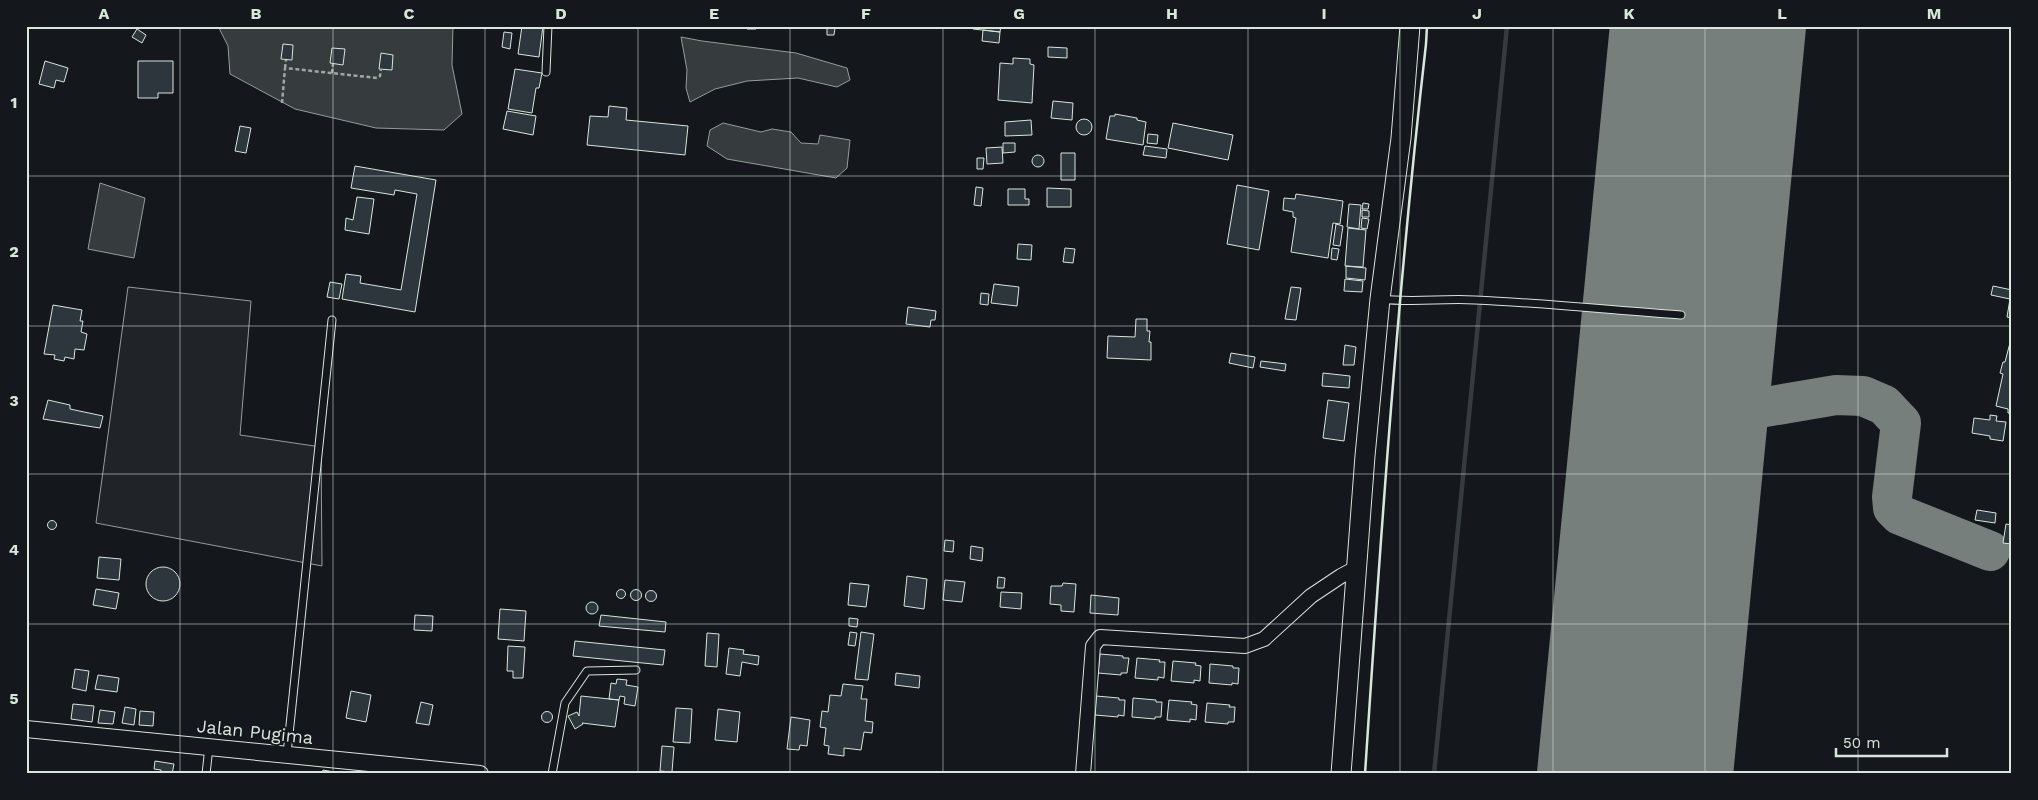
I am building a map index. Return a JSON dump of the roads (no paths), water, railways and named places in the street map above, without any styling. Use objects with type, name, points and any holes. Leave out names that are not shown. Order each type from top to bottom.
[{"type":"main road","points":[[1341,774],[1356,568],[1380,299],[1402,138],[1410,26]]},
{"type":"street","points":[[1083,774],[1093,646],[1100,637],[1245,646],[1264,639],[1311,596],[1340,576],[1356,568]]},
{"type":"street","name":"Jalan Pugima","points":[[26,730],[480,774]]},
{"type":"lane","points":[[546,72],[548,26]]},
{"type":"lane","points":[[1380,299],[1423,302],[1473,300],[1681,315]]},
{"type":"lane","points":[[287,754],[332,320]]},
{"type":"lane","points":[[552,774],[565,703],[587,671],[636,670]]},
{"type":"lane","points":[[206,774],[210,747]]},
{"type":"waterway","points":[[1434,774],[1507,26]]}]
